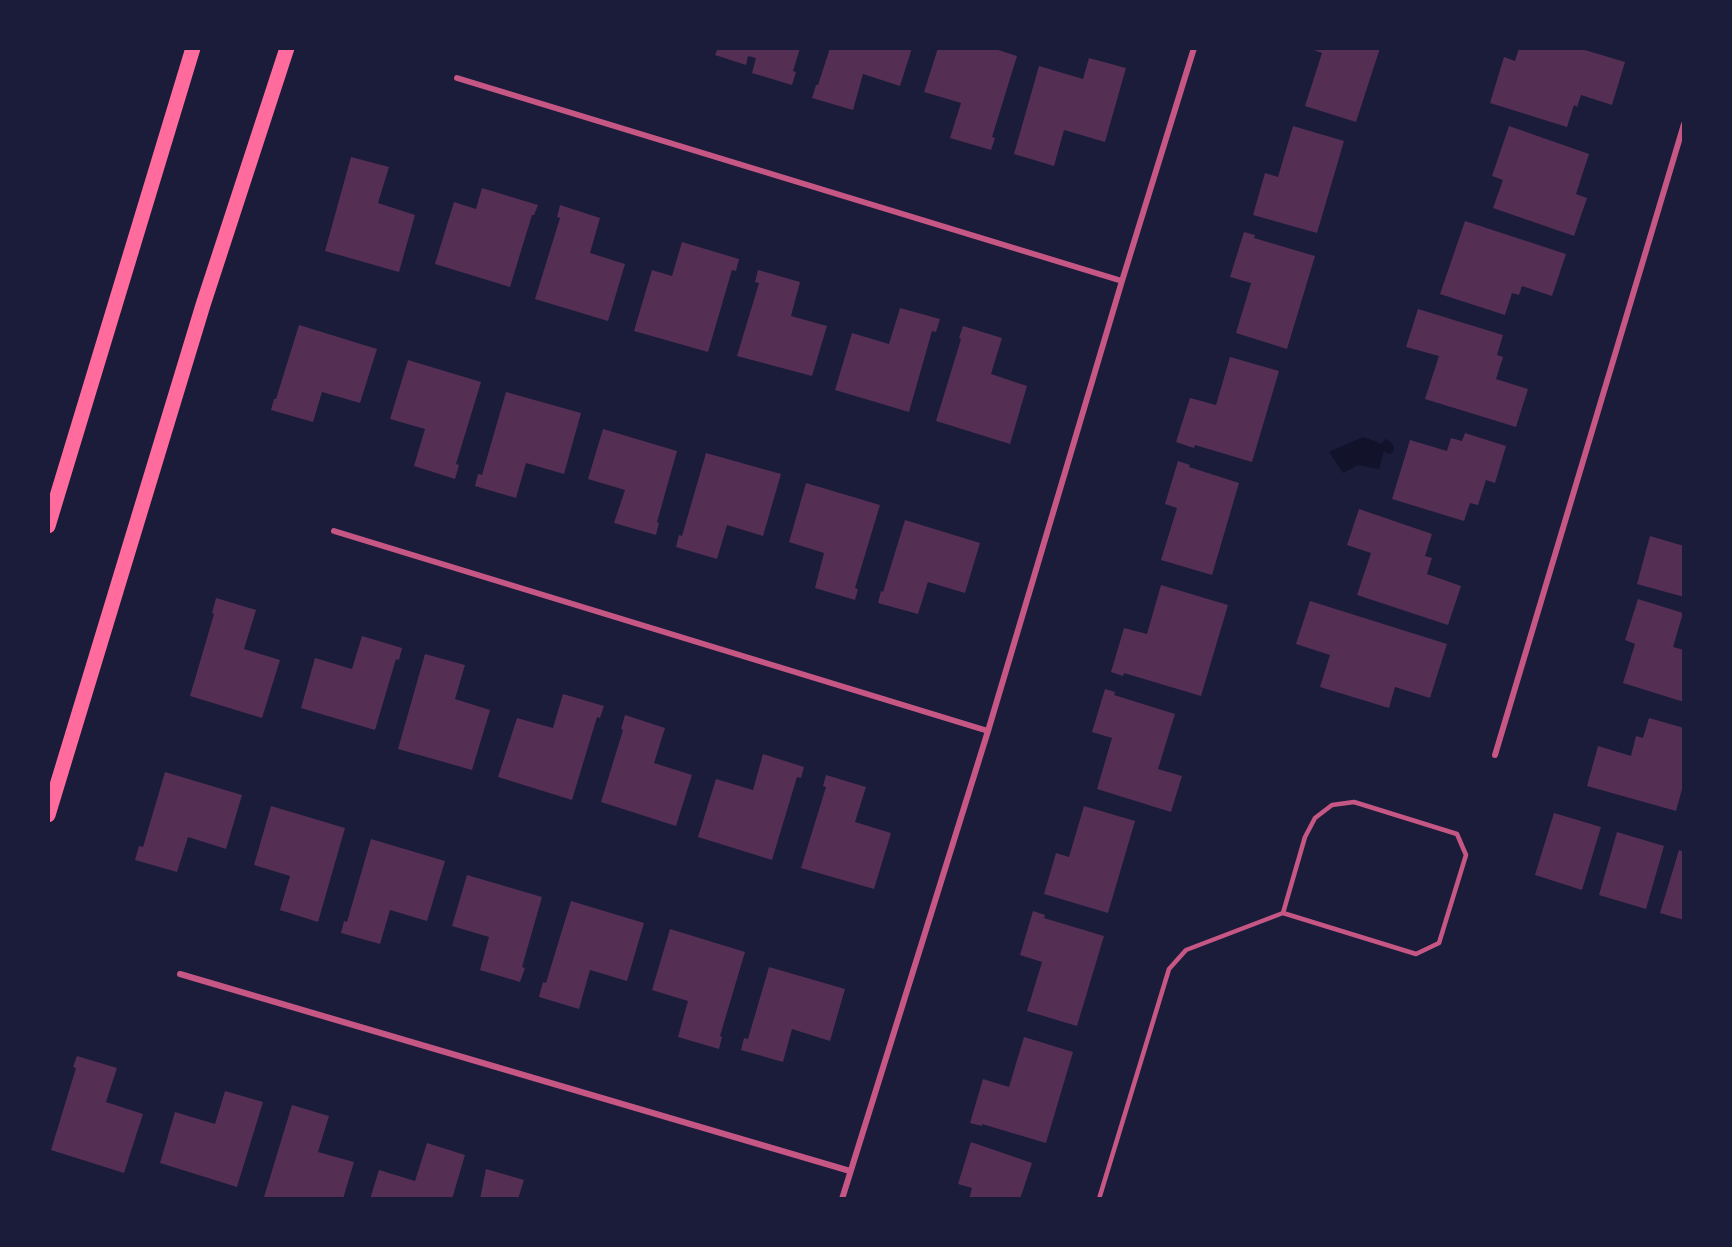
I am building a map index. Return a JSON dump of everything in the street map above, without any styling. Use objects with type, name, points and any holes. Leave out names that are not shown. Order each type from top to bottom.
[{"type":"main road","points":[[48,526],[193,48]]},
{"type":"main road","points":[[48,815],[203,304],[287,48]]},
{"type":"street","points":[[842,1199],[988,731],[1194,48]]},
{"type":"street","points":[[457,78],[1122,281]]},
{"type":"street","points":[[1495,755],[1684,124]]},
{"type":"street","points":[[334,531],[988,731]]},
{"type":"street","points":[[180,974],[850,1171]]},
{"type":"lane","points":[[1099,1199],[1169,969],[1186,950],[1282,913],[1416,954],[1439,943],[1467,855],[1458,834],[1354,802],[1332,805],[1315,818],[1305,837],[1282,913]]},
{"type":"shaded area","points":[[1363,437],[1382,444],[1385,439],[1391,442],[1393,452],[1389,454],[1384,451],[1379,469],[1358,465],[1343,473],[1329,452]]},
{"type":"building","points":[[718,48],[800,48],[793,71],[796,72],[792,85],[752,73],[756,58],[748,56],[746,65],[715,55]]},
{"type":"building","points":[[830,48],[912,48],[900,86],[863,74],[853,110],[812,98]]},
{"type":"building","points":[[938,48],[992,48],[1017,56],[992,137],[995,138],[991,150],[950,138],[961,103],[924,92]]},
{"type":"building","points":[[1308,48],[1380,48],[1356,122],[1305,106],[1322,53]]},
{"type":"building","points":[[1519,48],[1578,48],[1625,62],[1612,105],[1581,95],[1577,107],[1574,105],[1567,127],[1490,103],[1504,57],[1515,61]]},
{"type":"building","points":[[1089,58],[1126,68],[1105,142],[1064,130],[1054,166],[1014,154],[1039,66],[1083,79]]},
{"type":"building","points":[[1293,126],[1344,141],[1317,233],[1253,215],[1265,173],[1278,177]]},
{"type":"building","points":[[1509,126],[1589,154],[1576,194],[1587,198],[1574,236],[1493,208],[1503,180],[1492,176]]},
{"type":"building","points":[[351,157],[389,167],[378,203],[415,215],[399,272],[325,251]]},
{"type":"building","points":[[482,188],[538,205],[532,215],[510,287],[435,264],[454,202],[476,209]]},
{"type":"building","points":[[560,205],[600,218],[590,253],[625,264],[608,321],[535,299],[560,218],[557,217]]},
{"type":"building","points":[[1465,221],[1566,254],[1552,296],[1522,286],[1519,295],[1512,293],[1505,315],[1440,294]]},
{"type":"building","points":[[1244,232],[1255,235],[1254,238],[1315,256],[1287,349],[1236,333],[1251,283],[1230,277]]},
{"type":"building","points":[[682,242],[739,259],[736,271],[732,270],[708,352],[634,331],[652,270],[672,276]]},
{"type":"building","points":[[758,270],[800,282],[791,316],[827,326],[812,376],[737,356],[759,283],[755,282]]},
{"type":"building","points":[[900,308],[940,319],[936,332],[932,331],[909,412],[835,390],[852,333],[889,344]]},
{"type":"building","points":[[1418,309],[1503,335],[1497,355],[1503,357],[1496,379],[1528,389],[1516,427],[1425,399],[1439,356],[1406,347]]},
{"type":"building","points":[[299,325],[377,349],[360,403],[322,392],[313,422],[271,410]]},
{"type":"building","points":[[963,326],[1002,338],[991,374],[1027,386],[1010,444],[936,421]]},
{"type":"building","points":[[1230,357],[1279,371],[1252,462],[1195,445],[1194,448],[1176,442],[1190,398],[1216,405]]},
{"type":"building","points":[[408,360],[481,382],[456,464],[459,465],[455,479],[414,466],[425,429],[390,419]]},
{"type":"building","points":[[506,392],[581,413],[564,474],[526,463],[516,498],[475,486],[478,474],[482,475]]},
{"type":"building","points":[[603,429],[677,451],[657,522],[659,523],[656,535],[614,523],[625,490],[588,479]]},
{"type":"building","points":[[1465,433],[1506,446],[1495,483],[1486,480],[1478,505],[1470,503],[1464,521],[1392,499],[1410,440],[1447,451],[1451,438],[1462,441]]},
{"type":"building","points":[[706,453],[781,474],[763,536],[727,525],[717,559],[676,547],[679,535],[682,536]]},
{"type":"building","points":[[1178,461],[1190,465],[1189,467],[1239,483],[1212,575],[1161,560],[1177,508],[1165,504]]},
{"type":"building","points":[[806,483],[880,505],[855,588],[858,589],[855,600],[815,588],[824,553],[789,542]]},
{"type":"building","points":[[1359,509],[1432,534],[1425,556],[1432,558],[1427,574],[1461,586],[1448,625],[1357,595],[1371,553],[1347,545]]},
{"type":"building","points":[[905,520],[980,543],[965,593],[928,582],[918,614],[878,603]]},
{"type":"building","points":[[1650,536],[1684,546],[1684,597],[1637,584]]},
{"type":"building","points":[[1161,585],[1228,605],[1201,696],[1124,673],[1123,676],[1111,672],[1124,628],[1147,634]]},
{"type":"building","points":[[216,598],[256,610],[244,649],[280,660],[262,718],[190,696],[214,614],[212,613]]},
{"type":"building","points":[[1638,599],[1683,613],[1673,647],[1684,650],[1684,702],[1623,683],[1635,644],[1625,640]]},
{"type":"building","points":[[1310,601],[1447,644],[1430,698],[1395,687],[1389,708],[1320,687],[1330,655],[1296,644]]},
{"type":"building","points":[[362,636],[402,648],[399,660],[396,659],[375,730],[301,708],[315,658],[352,669]]},
{"type":"building","points":[[425,654],[465,665],[455,699],[490,710],[472,770],[398,749]]},
{"type":"building","points":[[1105,689],[1115,692],[1114,695],[1175,714],[1158,769],[1182,776],[1171,812],[1097,789],[1112,738],[1092,732]]},
{"type":"building","points":[[563,694],[604,706],[600,718],[597,717],[572,800],[498,777],[517,718],[553,728]]},
{"type":"building","points":[[625,715],[665,728],[654,763],[692,775],[676,826],[601,802],[623,730],[621,729]]},
{"type":"building","points":[[1649,718],[1684,728],[1684,782],[1676,811],[1587,786],[1598,746],[1631,756],[1636,736],[1643,738]]},
{"type":"building","points":[[763,754],[804,767],[801,778],[797,777],[772,860],[698,837],[716,779],[753,790]]},
{"type":"building","points":[[165,772],[242,795],[226,849],[188,837],[177,872],[135,860],[139,846],[143,847]]},
{"type":"building","points":[[826,775],[866,787],[855,822],[891,833],[874,889],[801,868],[826,787],[823,786]]},
{"type":"building","points":[[271,806],[345,828],[318,922],[280,910],[290,876],[254,865]]},
{"type":"building","points":[[1084,806],[1135,821],[1108,913],[1044,894],[1056,853],[1069,857]]},
{"type":"building","points":[[1554,813],[1601,827],[1582,890],[1535,875]]},
{"type":"building","points":[[1617,832],[1664,846],[1646,909],[1599,895]]},
{"type":"building","points":[[371,839],[445,861],[427,921],[390,910],[380,944],[341,933],[344,921],[347,922]]},
{"type":"building","points":[[1679,850],[1684,852],[1684,920],[1660,913]]},
{"type":"building","points":[[467,875],[542,897],[522,967],[525,968],[520,982],[480,970],[489,937],[452,926]]},
{"type":"building","points":[[571,901],[644,923],[627,981],[590,970],[579,1009],[539,997],[543,982],[546,983]]},
{"type":"building","points":[[1033,911],[1045,915],[1044,918],[1104,936],[1077,1026],[1027,1011],[1042,962],[1020,955]]},
{"type":"building","points":[[670,929],[745,952],[720,1036],[722,1037],[719,1049],[678,1037],[688,1001],[652,990]]},
{"type":"building","points":[[769,967],[845,989],[830,1041],[792,1029],[783,1062],[741,1050],[744,1038],[748,1039]]},
{"type":"building","points":[[1024,1037],[1073,1052],[1046,1143],[982,1124],[982,1126],[970,1123],[983,1079],[1009,1087]]},
{"type":"building","points":[[77,1056],[117,1068],[106,1102],[143,1114],[124,1173],[51,1150],[76,1068],[73,1067]]},
{"type":"building","points":[[225,1091],[263,1102],[237,1187],[160,1163],[175,1112],[215,1124]]},
{"type":"building","points":[[292,1105],[329,1116],[318,1152],[354,1162],[343,1199],[264,1197]]},
{"type":"building","points":[[971,1142],[1032,1163],[1020,1199],[969,1199],[972,1188],[958,1184]]},
{"type":"building","points":[[427,1143],[465,1155],[452,1199],[370,1199],[379,1170],[415,1181]]},
{"type":"building","points":[[486,1169],[524,1180],[518,1199],[480,1199]]}]
